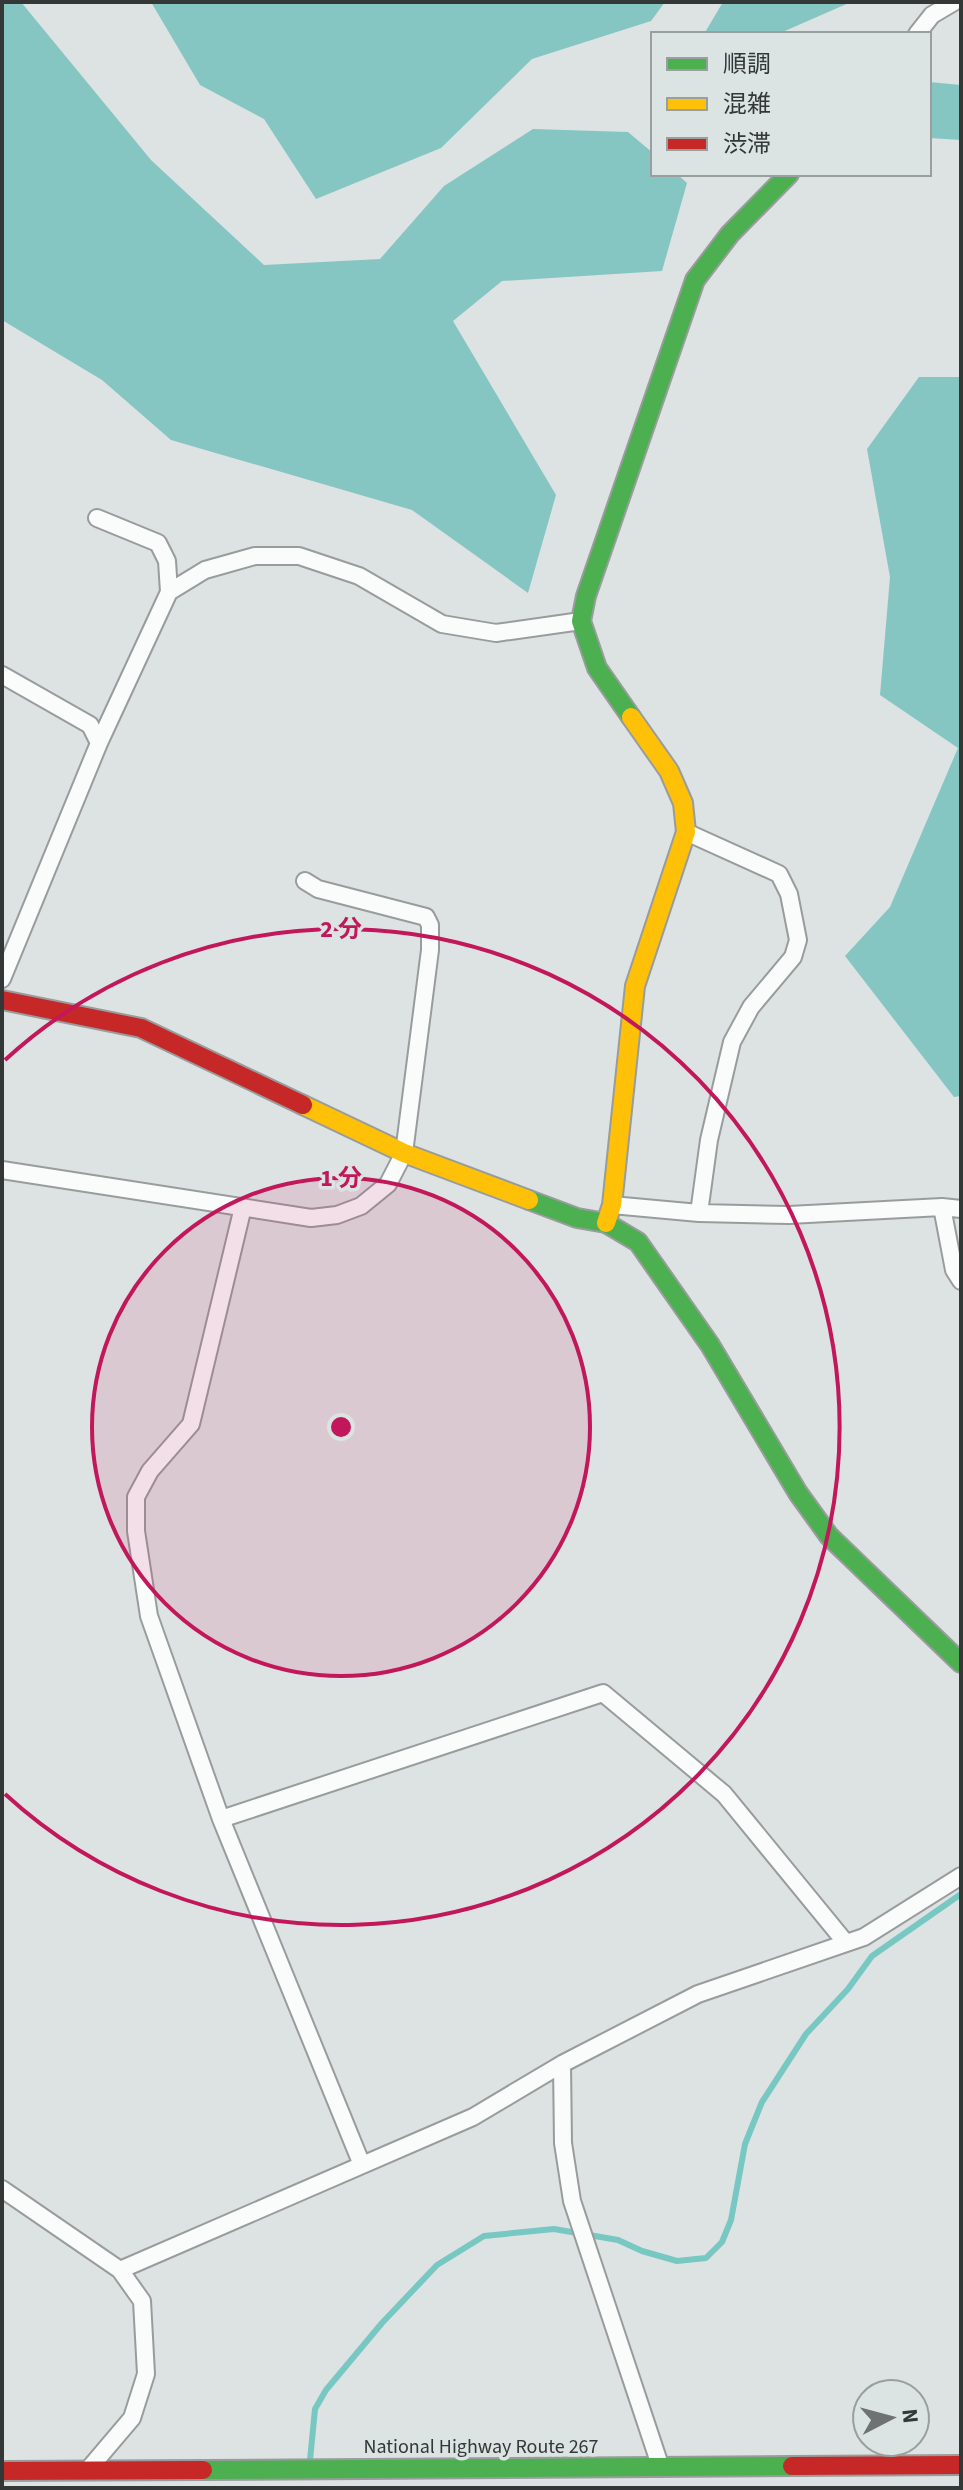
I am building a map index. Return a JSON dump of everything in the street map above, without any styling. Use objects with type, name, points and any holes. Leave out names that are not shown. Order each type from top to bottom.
[{"type":"main road","points":[[609,1214],[635,986],[686,832],[683,803],[669,771],[597,668],[581,621],[586,596],[695,280],[730,234],[787,176]]},
{"type":"main road","points":[[2,1000],[141,1028],[404,1153],[577,1218],[609,1214]]},
{"type":"main road","points":[[609,1214],[638,1242],[662,1273],[710,1345],[798,1493],[829,1536],[961,1663]]},
{"type":"main road","name":"National Highway Route 267","points":[[2,2471],[61,2479],[87,2471],[961,2465]]},
{"type":"street","points":[[919,32],[932,15],[954,2]]},
{"type":"street","points":[[2,979],[99,743],[169,592],[167,561],[158,543],[97,518]]},
{"type":"street","points":[[169,592],[217,566],[255,556],[299,556],[359,576],[442,624],[496,633],[581,621]]},
{"type":"street","points":[[2,675],[90,725],[99,743]]},
{"type":"street","points":[[686,832],[779,874],[789,894],[798,940],[793,957],[751,1007],[732,1042],[709,1140],[699,1213]]},
{"type":"street","points":[[2,1170],[311,1218],[337,1215],[361,1206],[388,1184],[404,1153],[430,950],[430,925],[426,917],[318,889],[305,881]]},
{"type":"street","points":[[243,1207],[191,1424],[150,1471],[136,1497],[136,1531],[149,1616],[221,1819],[362,2165]]},
{"type":"street","points":[[942,1207],[954,1270],[961,1281]]},
{"type":"street","points":[[609,1214],[789,1215],[942,1207],[961,1209]]},
{"type":"street","points":[[221,1819],[603,1693],[724,1794],[846,1943]]},
{"type":"street","points":[[120,2270],[473,2117],[562,2064],[698,1994],[864,1937],[961,1876]]},
{"type":"street","points":[[562,2064],[563,2143],[572,2201],[661,2468]]},
{"type":"street","points":[[2,2189],[120,2270],[142,2301],[146,2374],[132,2418],[87,2471]]},
{"type":"street","points":[[489,2469],[494,2488]]},
{"type":"shaded area","points":[[2,2],[21,2],[151,160],[264,265],[380,259],[444,186],[533,129],[628,132],[651,151],[651,176],[679,176],[687,183],[662,271],[502,281],[453,321],[556,495],[528,593],[412,510],[171,440],[102,380],[2,320]]},
{"type":"shaded area","points":[[151,2],[665,2],[651,21],[532,59],[441,148],[316,199],[264,119],[200,85]]},
{"type":"shaded area","points":[[723,2],[851,2],[783,32],[705,32]]},
{"type":"shaded area","points":[[931,82],[961,85],[961,140],[931,138]]},
{"type":"shaded area","points":[[919,377],[961,377],[961,1096],[954,1097],[845,956],[890,907],[958,748],[880,695],[890,577],[867,449]]},
{"type":"waterway","points":[[310,2460],[315,2409],[326,2390],[382,2323],[437,2265],[484,2236],[554,2229],[618,2240],[677,2261],[706,2258],[722,2242],[731,2220],[745,2144],[762,2102],[806,2034],[848,1989],[872,1956],[961,1894]]},
{"type":"traffic: fast","points":[[631,717],[597,668],[581,621],[586,596],[695,280],[730,234],[787,176]]},
{"type":"traffic: fast","points":[[529,1200],[577,1218],[606,1223],[638,1242],[710,1345],[798,1493],[829,1536],[961,1663]]},
{"type":"traffic: fast","points":[[203,2470],[792,2466]]},
{"type":"traffic: slow","points":[[606,1223],[612,1205],[635,986],[686,832],[683,803],[669,771],[631,717]]},
{"type":"traffic: slow","points":[[303,1105],[404,1153],[529,1200]]},
{"type":"traffic: jam","points":[[2,1000],[141,1028],[303,1105]]},
{"type":"traffic: jam","points":[[792,2466],[961,2465]]},
{"type":"traffic: jam","points":[[2,2471],[203,2470]]}]
